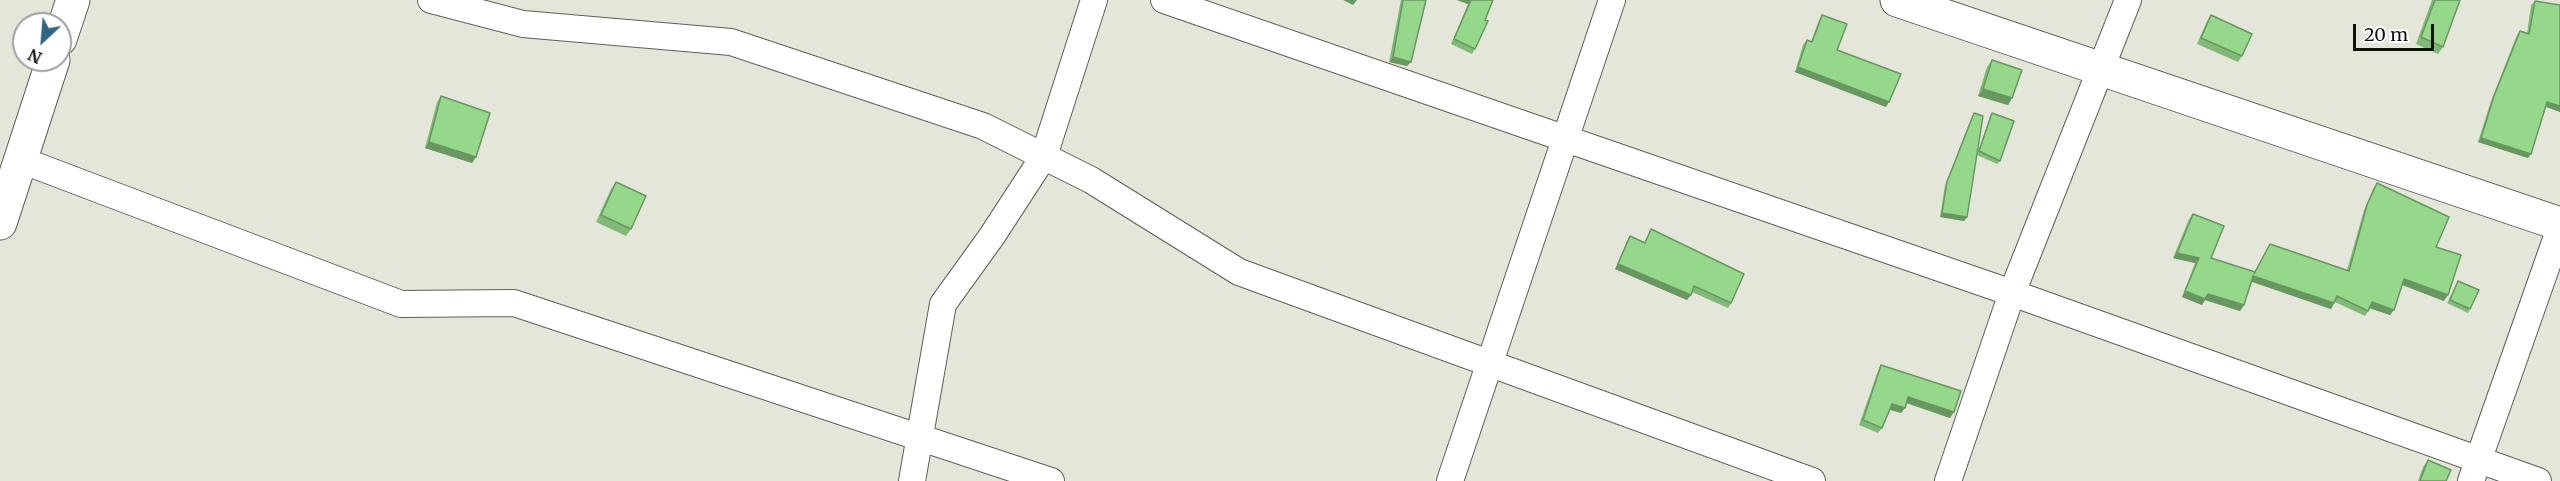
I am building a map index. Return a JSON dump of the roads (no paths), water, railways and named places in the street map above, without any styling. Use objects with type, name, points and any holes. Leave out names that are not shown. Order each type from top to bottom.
[{"type":"main road","points":[[1897,0],[2560,226]]},
{"type":"main road","points":[[0,223],[49,72]]},
{"type":"street","points":[[431,0],[523,24],[731,42],[983,126],[1091,180],[1239,272],[1812,481]]},
{"type":"street","points":[[912,481],[943,304],[992,237],[1044,156],[1094,0]]},
{"type":"street","points":[[1164,0],[2012,293],[2475,470],[2538,481]]},
{"type":"street","points":[[1450,481],[1612,0]]},
{"type":"street","points":[[1948,481],[2012,293],[2128,0]]},
{"type":"street","points":[[21,160],[401,304],[514,303],[1052,481]]},
{"type":"street","points":[[2475,470],[2560,226]]}]
